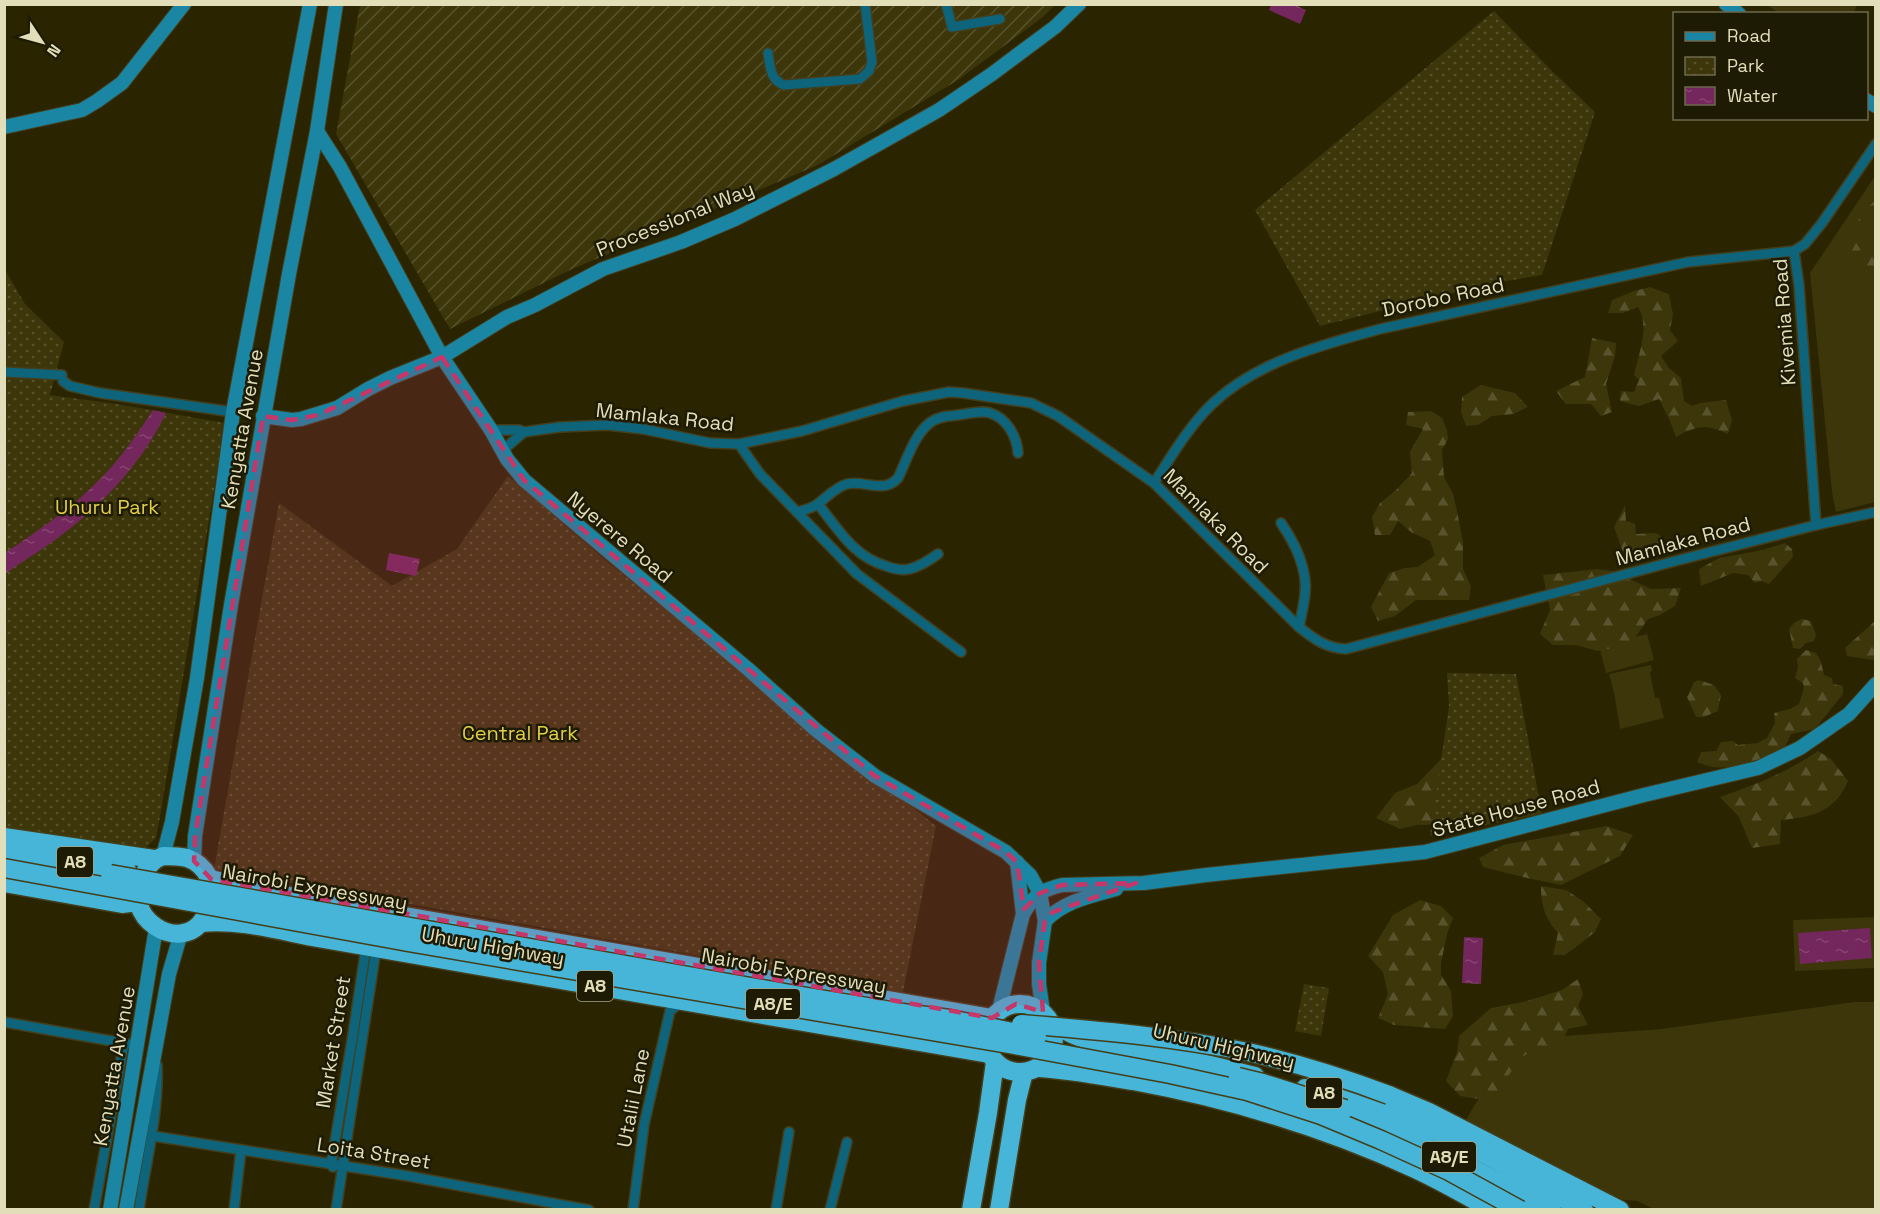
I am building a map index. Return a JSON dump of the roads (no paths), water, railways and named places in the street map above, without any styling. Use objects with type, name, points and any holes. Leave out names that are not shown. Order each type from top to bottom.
[{"type":"highway","points":[[4,837],[155,862]]},
{"type":"highway","name":"A8","points":[[4,849],[114,870],[177,856],[195,861]]},
{"type":"highway","name":"Nairobi Expressway","points":[[4,857],[828,1000],[950,1019],[1263,1083],[1369,1119],[1552,1209]]},
{"type":"highway","points":[[195,861],[211,879],[213,892],[212,905],[201,923]]},
{"type":"highway","points":[[155,862],[140,879],[137,891],[141,913],[156,928],[168,933],[181,933]]},
{"type":"highway","name":"Nairobi Expressway","points":[[4,868],[408,942],[980,1039],[1170,1074],[1236,1089],[1321,1115],[1449,1171],[1509,1208]]},
{"type":"highway","name":"Uhuru Highway","points":[[211,879],[249,889],[996,1014]]},
{"type":"highway","name":"A8","points":[[4,883],[122,904],[138,902]]},
{"type":"highway","name":"Uhuru Highway","points":[[201,923],[216,921],[235,923],[683,1001],[992,1058]]},
{"type":"highway","name":"A8","points":[[181,933],[201,923]]},
{"type":"highway","name":"A8","points":[[996,1014],[1017,1004],[1035,1006],[1046,1016]]},
{"type":"highway","points":[[971,1209],[988,1113],[992,1058],[986,1036],[988,1026],[996,1014]]},
{"type":"highway","points":[[999,1209],[1017,1100],[1031,1070],[1051,1053],[1054,1042],[1054,1031],[1046,1016]]},
{"type":"highway","name":"Uhuru Highway","points":[[1046,1016],[1071,1034],[1203,1063],[1354,1101],[1433,1130],[1584,1209]]},
{"type":"highway","points":[[950,1019],[1100,1031],[1184,1042],[1249,1053],[1357,1083],[1429,1112],[1620,1209]]},
{"type":"highway","name":"A8","points":[[992,1058],[1004,1069],[1014,1072],[1059,1069],[1159,1086],[1226,1102],[1342,1138],[1509,1208]]},
{"type":"street","points":[[4,118],[51,110],[95,93],[113,80],[174,4]]},
{"type":"street","points":[[4,128],[82,110],[97,101],[122,83],[184,4]]},
{"type":"street","name":"Kenyatta Avenue","points":[[155,862],[172,822],[197,678],[233,412],[310,4]]},
{"type":"street","name":"Kenyatta Avenue","points":[[195,861],[195,836],[238,564],[289,274],[317,131],[336,4]]},
{"type":"street","points":[[768,53],[774,78],[784,85],[860,79],[869,71],[872,62],[865,4]]},
{"type":"street","points":[[946,4],[952,27],[1000,19]]},
{"type":"street","name":"Processional Way","points":[[264,416],[292,420],[318,415],[337,408],[390,378],[442,357],[507,317],[603,269],[681,242],[735,219],[834,170],[939,110],[1055,27],[1079,4]]},
{"type":"street","name":"Nyerere Road","points":[[317,131],[340,167],[442,357],[491,430],[507,459],[524,480],[748,669],[816,730],[875,776],[1006,852],[1030,875],[1040,892]]},
{"type":"street","name":"Kivemia Road","points":[[1816,525],[1799,285],[1794,251],[1805,244],[1822,223],[1875,144]]},
{"type":"street","name":"Dorobo Road","points":[[1154,483],[1199,418],[1225,393],[1273,364],[1333,342],[1380,329],[1688,262],[1794,251]]},
{"type":"street","points":[[4,372],[63,378],[70,386],[100,393],[233,412]]},
{"type":"street","name":"Mamlaka Road","points":[[491,430],[525,432],[560,427],[607,425],[643,429],[710,443],[739,444],[802,431],[920,397],[949,392],[1042,407],[1088,436],[1154,483],[1299,627],[1319,643],[1338,649],[1346,649],[1816,525],[1875,512]]},
{"type":"street","points":[[797,512],[810,509],[845,484],[883,486],[893,483],[919,434],[930,423],[942,417],[982,412],[993,414],[1016,436],[1018,453]]},
{"type":"street","points":[[503,450],[525,432]]},
{"type":"street","points":[[739,444],[760,474],[857,574],[961,652]]},
{"type":"street","points":[[818,504],[851,546],[862,556],[880,564],[898,570],[910,569],[924,564],[938,554]]},
{"type":"street","points":[[1281,523],[1293,541],[1304,576],[1306,593],[1299,627]]},
{"type":"street","points":[[213,561],[238,564]]},
{"type":"street","name":"State House Road","points":[[1040,892],[1062,885],[1136,883],[1425,852],[1758,768],[1800,748],[1849,714],[1875,684]]},
{"type":"street","points":[[1017,862],[1023,914]]},
{"type":"street","points":[[1030,875],[1062,885]]},
{"type":"street","name":"State House Road","points":[[1045,921],[1063,906],[1136,883]]},
{"type":"street","points":[[996,1014],[1023,914],[1029,903],[1040,892]]},
{"type":"street","points":[[1040,892],[1045,921],[1039,963],[1039,984],[1046,1016]]},
{"type":"street","name":"Kenyatta Avenue","points":[[94,1209],[156,928]]},
{"type":"street","name":"Kenyatta Avenue","points":[[126,1209],[169,974],[181,933]]},
{"type":"street","name":"Market Street","points":[[331,1165],[365,954],[371,947],[375,956],[336,1209]]},
{"type":"street","name":"Utalii Lane","points":[[633,1209],[644,1125],[670,1011],[672,1007],[683,1001]]},
{"type":"street","points":[[4,1022],[130,1044]]},
{"type":"street","name":"Kenyatta Avenue","points":[[110,1209],[130,1044]]},
{"type":"street","name":"Kenyatta Avenue","points":[[139,1209],[153,1136],[158,1086],[156,1048]]},
{"type":"street","points":[[776,1209],[789,1132]]},
{"type":"street","name":"Loita Street","points":[[153,1136],[331,1165]]},
{"type":"street","points":[[830,1209],[847,1142]]},
{"type":"street","points":[[234,1209],[241,1150]]},
{"type":"street","points":[[331,1165],[342,1171]]},
{"type":"street","name":"Loita Street","points":[[342,1171],[487,1189],[590,1209]]},
{"type":"water","points":[[1271,5],[1295,5],[1306,10],[1300,24],[1269,10]]},
{"type":"water","points":[[153,410],[166,413],[144,451],[117,485],[68,530],[5,574],[5,553],[86,493],[112,466]]},
{"type":"water","points":[[389,553],[420,559],[416,576],[386,570]]},
{"type":"water","points":[[1870,928],[1872,958],[1800,964],[1798,933]]},
{"type":"water","points":[[1464,937],[1483,938],[1481,984],[1462,983]]},
{"type":"park label","name":"Uhuru Park","points":[[107,507]]},
{"type":"park label","name":"Central Park","points":[[520,733]]}]
